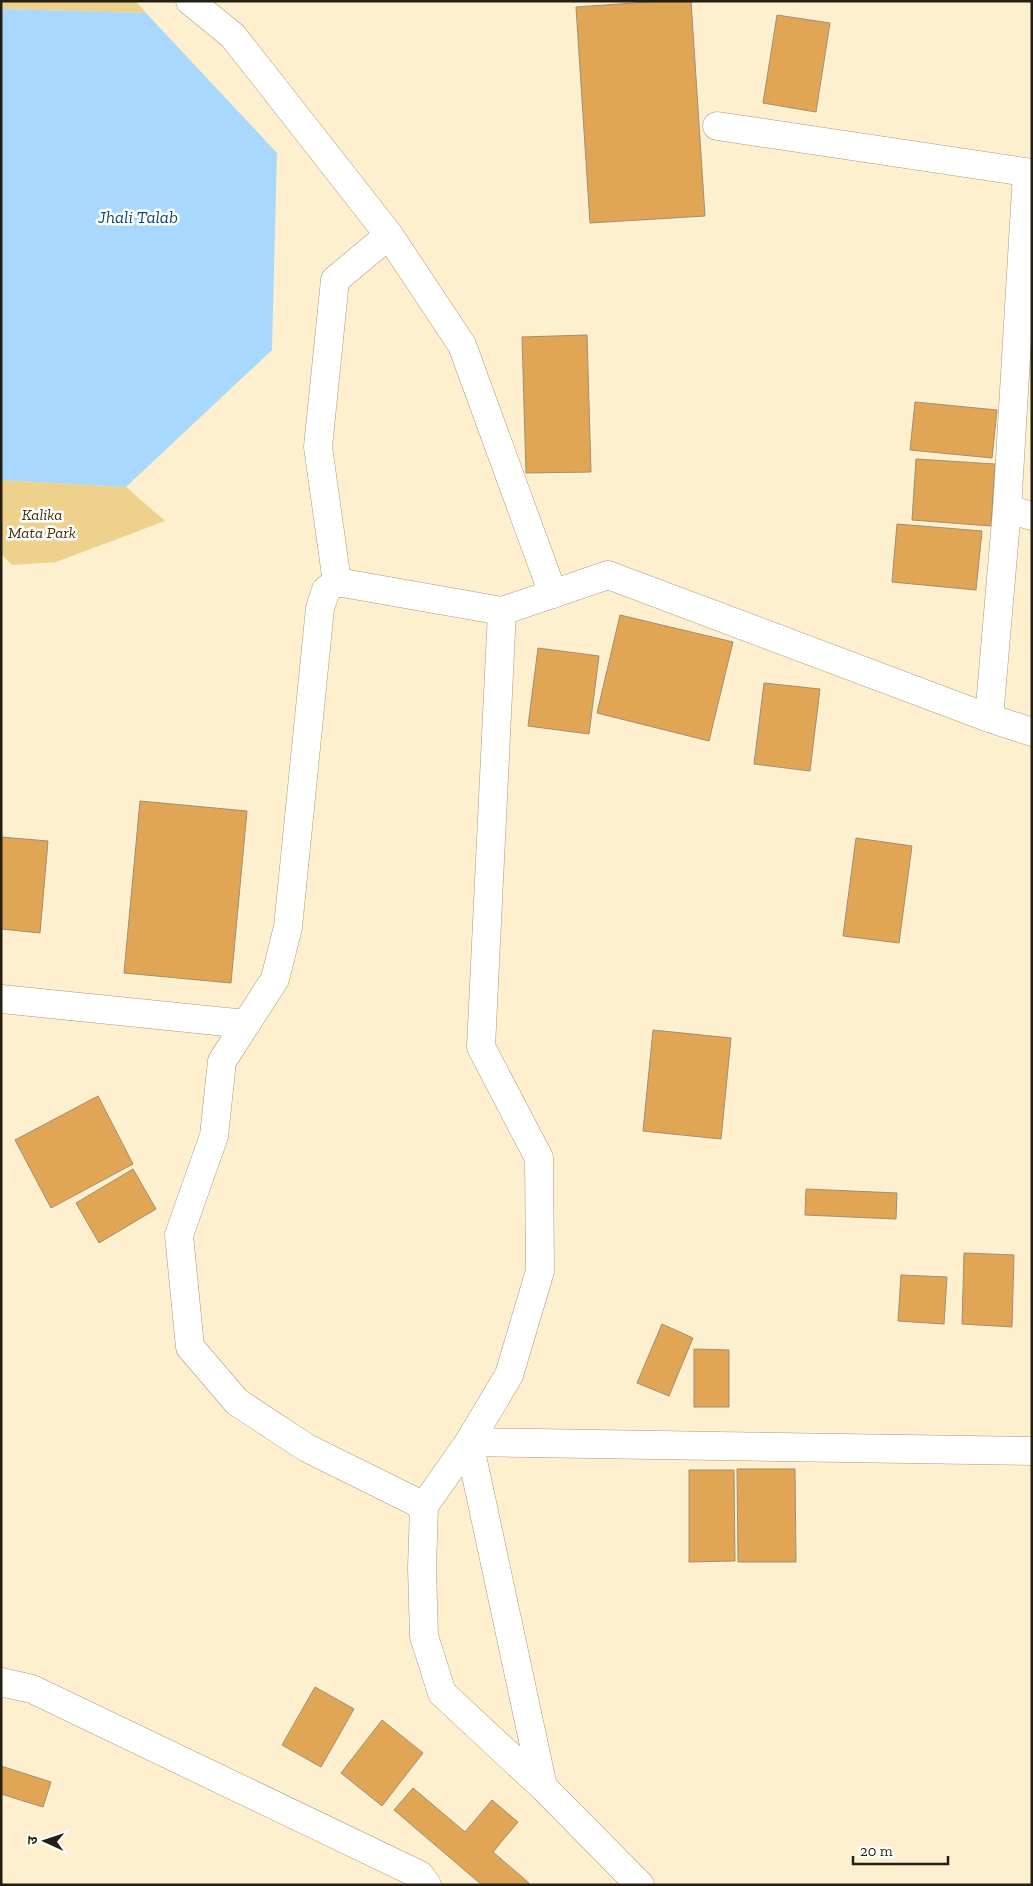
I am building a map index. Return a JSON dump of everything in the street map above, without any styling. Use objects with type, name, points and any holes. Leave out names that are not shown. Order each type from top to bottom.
[{"type":"street","points":[[190,1],[233,36],[389,235],[462,345],[553,594]]},
{"type":"street","points":[[717,126],[1029,173],[1020,513],[989,718]]},
{"type":"street","points":[[337,582],[318,447],[334,280],[389,235]]},
{"type":"street","points":[[424,1506],[307,1448],[237,1402],[190,1348],[179,1235],[214,1136],[222,1061],[275,978],[288,927],[320,608],[326,590],[337,582],[502,611],[608,575],[989,718],[1032,732]]},
{"type":"street","points":[[502,611],[482,1047],[538,1158],[540,1271],[509,1375],[469,1442],[424,1506],[422,1568],[424,1636],[442,1693],[543,1787],[640,1885]]},
{"type":"street","points":[[1,999],[246,1024]]},
{"type":"street","points":[[469,1442],[1032,1451]]},
{"type":"street","points":[[469,1442],[543,1787]]},
{"type":"street","points":[[1,1682],[32,1689],[420,1875],[427,1885]]},
{"type":"green space","points":[[1,1],[136,1],[146,13],[1,9]]},
{"type":"green space","name":"Kalika Mata Park","points":[[1,480],[126,487],[165,521],[56,562],[12,565],[1,554]]},
{"type":"water","name":"Jhali Talab","points":[[1,9],[146,13],[277,153],[272,350],[126,487],[1,480]]},
{"type":"building","points":[[662,1],[691,1],[705,216],[590,223],[576,7]]},
{"type":"building","points":[[777,15],[830,23],[816,112],[763,103]]},
{"type":"building","points":[[587,335],[591,472],[526,473],[522,337]]},
{"type":"building","points":[[915,402],[997,410],[992,458],[910,450]]},
{"type":"building","points":[[916,459],[995,464],[991,526],[912,520]]},
{"type":"building","points":[[897,524],[982,531],[976,590],[892,582]]},
{"type":"building","points":[[620,615],[733,642],[709,741],[597,713]]},
{"type":"building","points":[[538,648],[599,656],[589,734],[528,726]]},
{"type":"building","points":[[764,683],[820,689],[810,771],[754,764]]},
{"type":"building","points":[[140,801],[247,811],[231,983],[124,973]]},
{"type":"building","points":[[1,837],[48,841],[40,933],[1,929]]},
{"type":"building","points":[[856,838],[912,846],[899,943],[843,936]]},
{"type":"building","points":[[653,1030],[731,1038],[721,1139],[643,1131]]},
{"type":"building","points":[[98,1096],[133,1164],[51,1208],[15,1140]]},
{"type":"building","points":[[133,1169],[156,1209],[99,1243],[76,1203]]},
{"type":"building","points":[[806,1189],[897,1193],[896,1219],[805,1215]]},
{"type":"building","points":[[964,1253],[1014,1255],[1012,1327],[962,1324]]},
{"type":"building","points":[[901,1275],[947,1277],[944,1324],[898,1321]]},
{"type":"building","points":[[662,1324],[693,1338],[669,1396],[637,1383]]},
{"type":"building","points":[[694,1349],[729,1350],[729,1407],[694,1407]]},
{"type":"building","points":[[737,1469],[795,1469],[796,1562],[738,1562]]},
{"type":"building","points":[[689,1470],[734,1470],[735,1561],[689,1562]]},
{"type":"building","points":[[315,1687],[354,1709],[321,1767],[282,1745]]},
{"type":"building","points":[[382,1720],[423,1753],[382,1806],[341,1773]]},
{"type":"building","points":[[1,1766],[51,1782],[43,1807],[1,1794]]},
{"type":"building","points":[[413,1788],[465,1832],[492,1800],[518,1822],[493,1852],[529,1883],[527,1885],[482,1885],[394,1810]]}]
